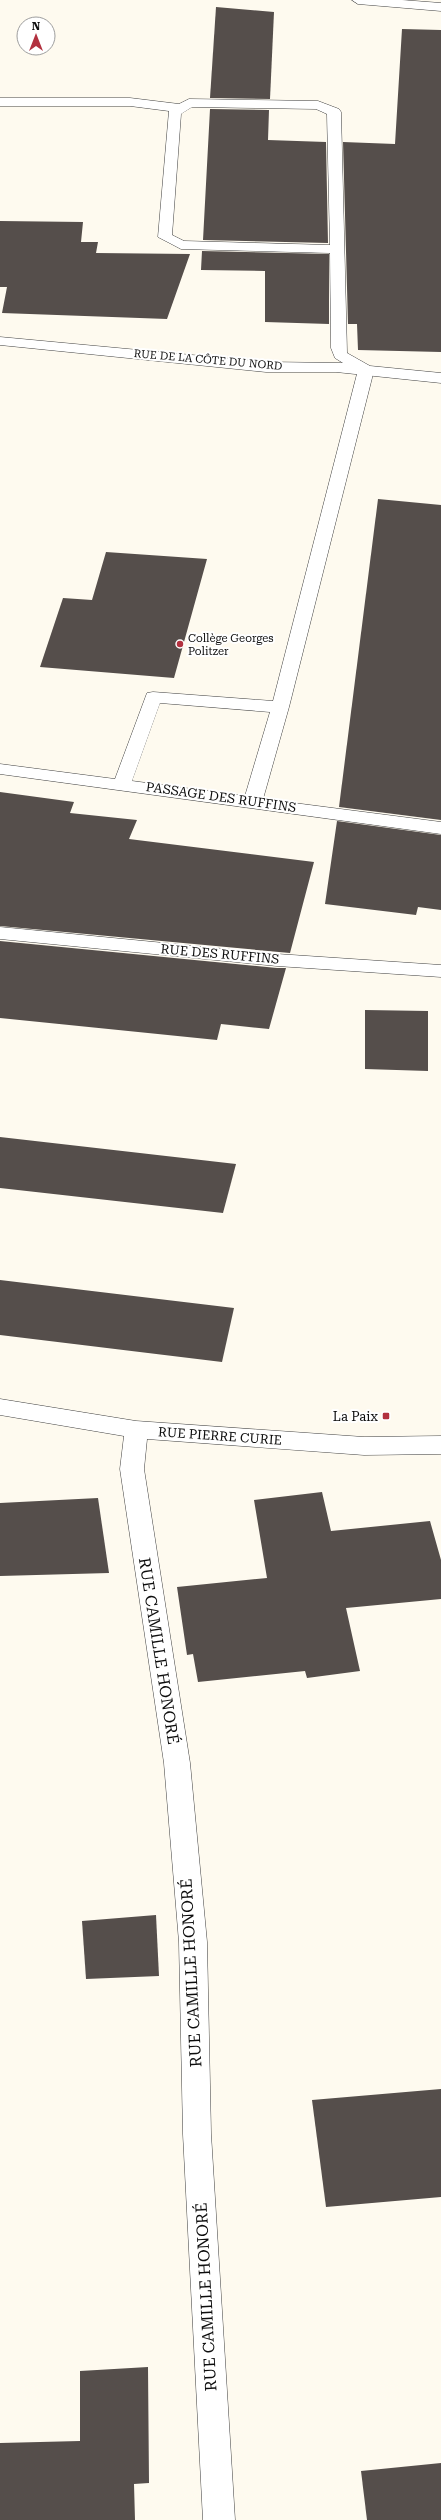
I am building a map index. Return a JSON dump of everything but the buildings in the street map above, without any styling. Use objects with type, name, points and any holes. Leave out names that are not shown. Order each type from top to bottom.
[{"type":"street","points":[[358,0],[441,7]]},
{"type":"street","points":[[0,102],[130,102],[181,108]]},
{"type":"street","points":[[253,802],[280,707],[366,370],[340,355],[334,112],[318,104],[189,103],[175,112],[165,237],[181,245],[337,249]]},
{"type":"street","name":"RUE DE LA CÔTE DU NORD","points":[[0,341],[266,367],[336,367],[441,378]]},
{"type":"street","points":[[122,784],[153,697],[280,707]]},
{"type":"street","name":"PASSAGE DES RUFFINS","points":[[0,769],[122,784],[441,828]]},
{"type":"street","name":"RUE DES RUFFINS","points":[[0,933],[277,960],[441,971]]},
{"type":"street","name":"RUE PIERRE CURIE","points":[[0,1407],[136,1430],[364,1446],[441,1445]]},
{"type":"street","name":"RUE CAMILLE HONORÉ","points":[[136,1430],[132,1469],[176,1762],[193,1942],[196,2134],[219,2520]]},
{"type":"place","name":"Collège Georges Politzer","points":[[180,644]]},
{"type":"place","name":"La Paix","points":[[386,1416]]}]
